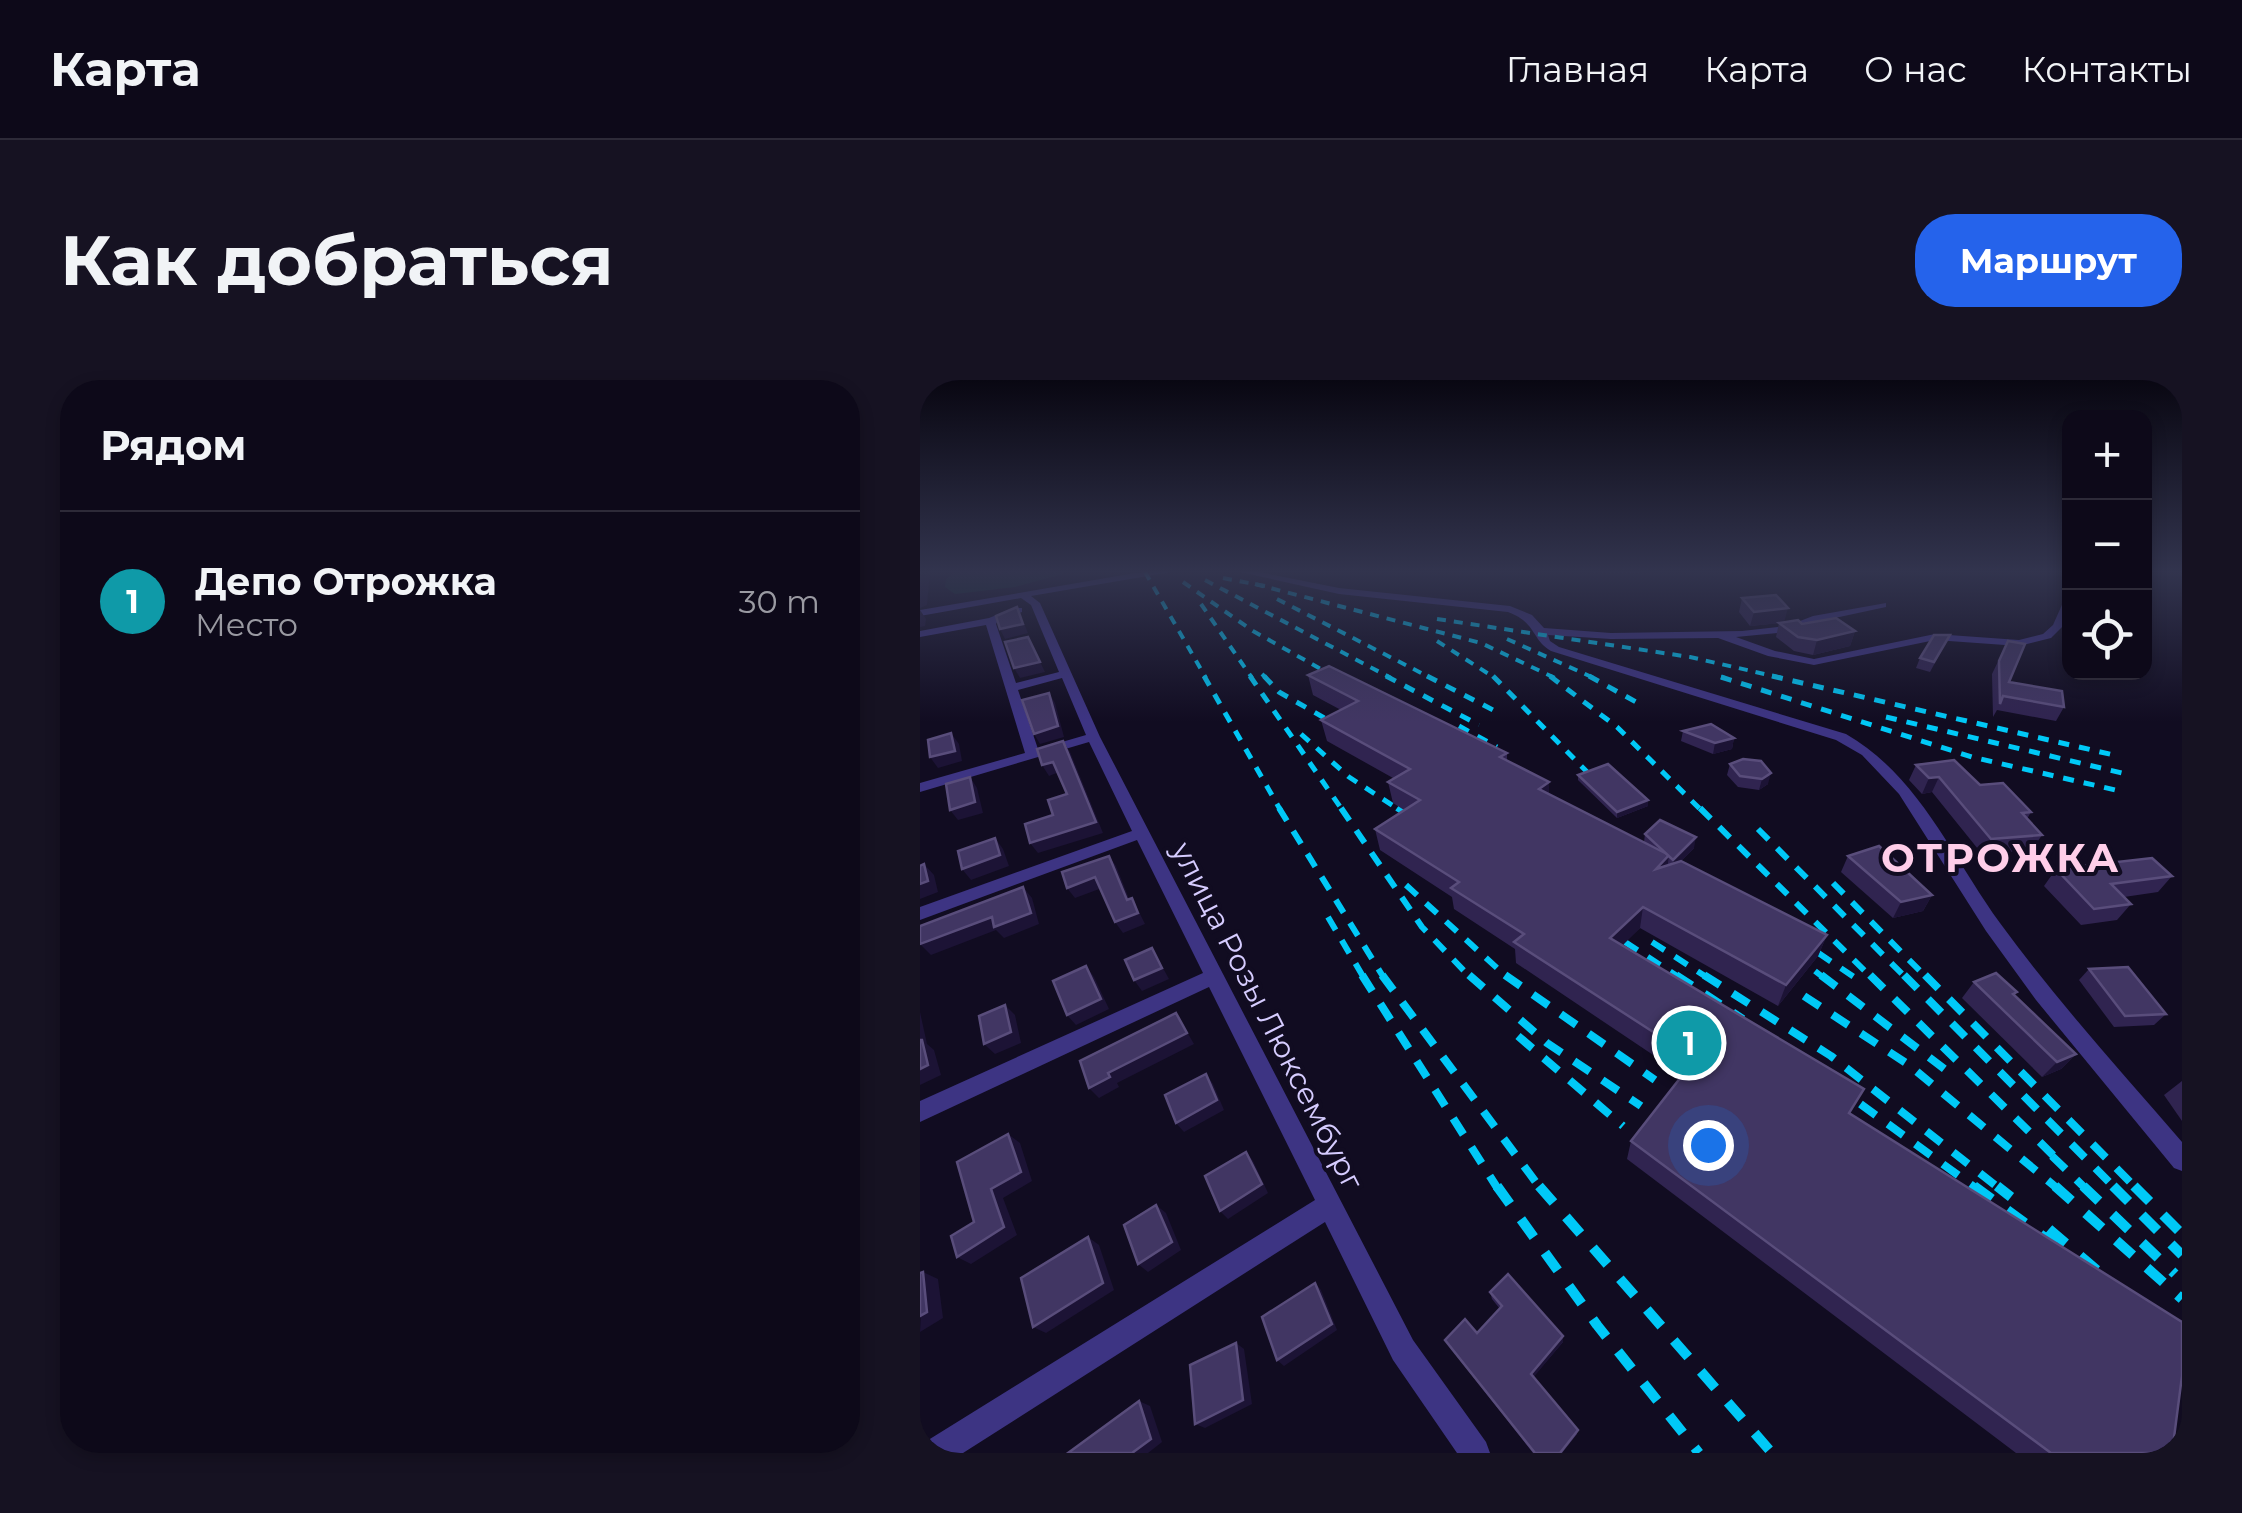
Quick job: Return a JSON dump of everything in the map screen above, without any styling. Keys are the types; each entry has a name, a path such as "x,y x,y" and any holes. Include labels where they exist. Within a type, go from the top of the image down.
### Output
{"street":[{"path":"920,634 986,622"},
{"path":"992,622 1033,754"},
{"name":"улица Розы Люксембург","path":"1038,622 1092,737 1403,1350 1475,1453"},
{"path":"1534,622 1545,643 1555,649 1841,737 1866,752 1905,792 1992,926 2043,994 2182,1160"},
{"path":"1542,631 1722,636 1789,628 1805,622"},
{"path":"1722,636 1772,654 1822,662 1935,637 2020,643 2048,636 2060,622"},
{"path":"1000,647 1019,643"},
{"path":"1012,688 1065,674"},
{"path":"920,786 1092,737"},
{"path":"920,914 1141,833"},
{"path":"920,1112 1214,976"},
{"path":"936,1453 1328,1206"}],"building":[{"path":"998,622 1023,624 1000,629"},
{"path":"1842,622 1855,631 1817,640 1798,637 1779,623"},
{"path":"1934,635 1950,635 1934,662 1920,658"},
{"path":"1028,637 1040,662 1014,668 1005,642"},
{"path":"2008,641 2025,644 2009,682 2062,691 2064,707 2003,696 2000,704 1999,661"},
{"path":"1329,666 1507,753 1500,757 1549,782 1539,789 1669,855 1656,869 1681,861 1827,935 1786,985 1643,907 1610,938 1864,1089 1849,1113 2182,1322 2182,1376 2172,1453 2051,1453 1631,1141 1695,1059 1514,942 1524,934 1451,888 1459,882 1375,829 1420,800 1388,782 1410,769 1321,720 1358,701 1308,675"},
{"path":"1049,693 1058,726 1034,734 1022,700"},
{"path":"1711,724 1734,738 1715,743 1683,731"},
{"path":"951,733 955,751 930,757 928,740"},
{"path":"1063,741 1096,822 1030,843 1025,824 1053,815 1048,800 1067,794 1053,762 1042,765 1037,749"},
{"path":"1743,759 1761,761 1771,773 1762,779 1740,776 1730,764"},
{"path":"1954,760 1980,785 2003,783 2031,812 2022,813 2042,835 1991,839 1939,777 1929,778 1916,765"},
{"path":"1608,764 1648,800 1617,812 1578,775"},
{"path":"970,777 975,802 950,810 946,784"},
{"path":"1660,820 1696,837 1673,860 1645,834"},
{"path":"995,838 1000,855 962,869 958,851"},
{"path":"1879,846 1932,895 1901,902 1848,856"},
{"path":"1109,856 1127,900 1132,898 1138,913 1115,922 1095,877 1067,888 1062,872"},
{"path":"2152,858 2172,876 2111,884 2131,904 2094,909 2056,869"},
{"path":"924,864 928,881 920,884 920,866"},
{"path":"1023,887 1031,913 994,927 992,917 920,944 920,926"},
{"path":"1152,948 1162,968 1134,980 1125,960"},
{"path":"1086,966 1101,999 1067,1015 1053,981"},
{"path":"2128,967 2166,1014 2125,1016 2089,969"},
{"path":"1996,973 2076,1054 2057,1062 1974,982"},
{"path":"1005,1005 1011,1032 984,1044 979,1016"},
{"path":"1176,1013 1187,1033 1108,1073 1110,1077 1089,1088 1080,1061"},
{"path":"920,1040 928,1065 920,1069"},
{"path":"1206,1074 1217,1100 1176,1123 1165,1095"},
{"path":"1008,1134 1021,1172 991,1189 1004,1227 957,1257 951,1236 974,1222 957,1162"},
{"path":"1246,1152 1262,1184 1220,1211 1205,1176"},
{"path":"1156,1205 1172,1242 1138,1264 1124,1225"},
{"path":"1088,1237 1103,1283 1033,1327 1021,1278"},
{"path":"923,1272 927,1312 920,1316 920,1273"},
{"path":"1508,1274 1563,1336 1531,1374 1578,1430 1560,1453 1535,1453 1445,1340 1465,1319 1477,1333 1502,1306 1490,1292"},
{"path":"1315,1283 1332,1324 1277,1360 1262,1317"},
{"path":"1236,1343 1243,1400 1195,1424 1190,1365"},
{"path":"1139,1401 1151,1439 1132,1453 1068,1453"}],"railway":[{"path":"1174,622 1206,678"},
{"path":"1213,622 1252,678"},
{"path":"1240,622 1337,678"},
{"path":"1285,622 1391,678"},
{"path":"1322,622 1431,678"},
{"path":"1401,622 1481,643 1555,678"},
{"path":"1457,622 1690,657 1782,678"},
{"path":"1507,639 1594,678"},
{"path":"1437,641 1495,678"},
{"path":"1204,676 1281,811"},
{"path":"1250,676 1343,811"},
{"path":"1264,676 1279,692 1342,728"},
{"path":"1332,676 1343,682"},
{"path":"1386,676 1479,725"},
{"path":"1427,676 1495,711"},
{"path":"1550,676 1617,727 1702,811"},
{"path":"1589,676 1638,703"},
{"path":"1772,676 2118,756"},
{"path":"1725,678 1721,677 1972,757 2124,792"},
{"path":"1495,678 1591,776"},
{"path":"1886,717 2122,773"},
{"path":"1459,726 1497,747"},
{"path":"1301,734 1349,777 1401,811"},
{"path":"1279,808 1383,976"},
{"path":"1341,808 1422,927 1471,978"},
{"path":"1397,808 1412,818"},
{"path":"1700,808 1872,978"},
{"path":"1758,829 1906,978"},
{"path":"1833,883 1927,978"},
{"path":"1406,885 1508,978"},
{"path":"1328,917 1364,978"},
{"path":"1796,938 1854,977"},
{"path":"1625,942 1680,978"},
{"path":"1652,942 1708,978"},
{"path":"1815,971 1824,978"},
{"path":"1362,975 1498,1189"},
{"path":"1469,975 1547,1043 1641,1106"},
{"path":"1505,975 1655,1080"},
{"path":"1676,975 1743,1019"},
{"path":"1704,975 1831,1056 2000,1189"},
{"path":"1821,975 1955,1077"},
{"path":"1870,975 2062,1164"},
{"path":"1904,975 2116,1189"},
{"path":"1925,975 2137,1189"},
{"path":"1383,976 1541,1189"},
{"path":"1804,996 1909,1065 2058,1189"},
{"path":"1518,1036 1623,1126"},
{"path":"1833,1084 1977,1189"},
{"path":"2052,1156 2086,1189"},
{"path":"1497,1186 1597,1325 1699,1453"},
{"path":"1539,1186 1772,1453"},
{"path":"1974,1186 2055,1245"},
{"path":"1997,1186 2011,1197"},
{"path":"2055,1186 2182,1299"},
{"path":"2083,1186 2175,1274"},
{"path":"2113,1186 2116,1189"},
{"path":"2134,1186 2137,1189"},
{"path":"2116,1189 2182,1255"},
{"path":"2137,1189 2182,1234"},
{"path":"2049,1229 2113,1284"}],"place":[{"name":"Депо Отрожка","path":"1689,1043"}],"district":[{"name":"ОТРОЖКА","path":"2001,858"}]}
